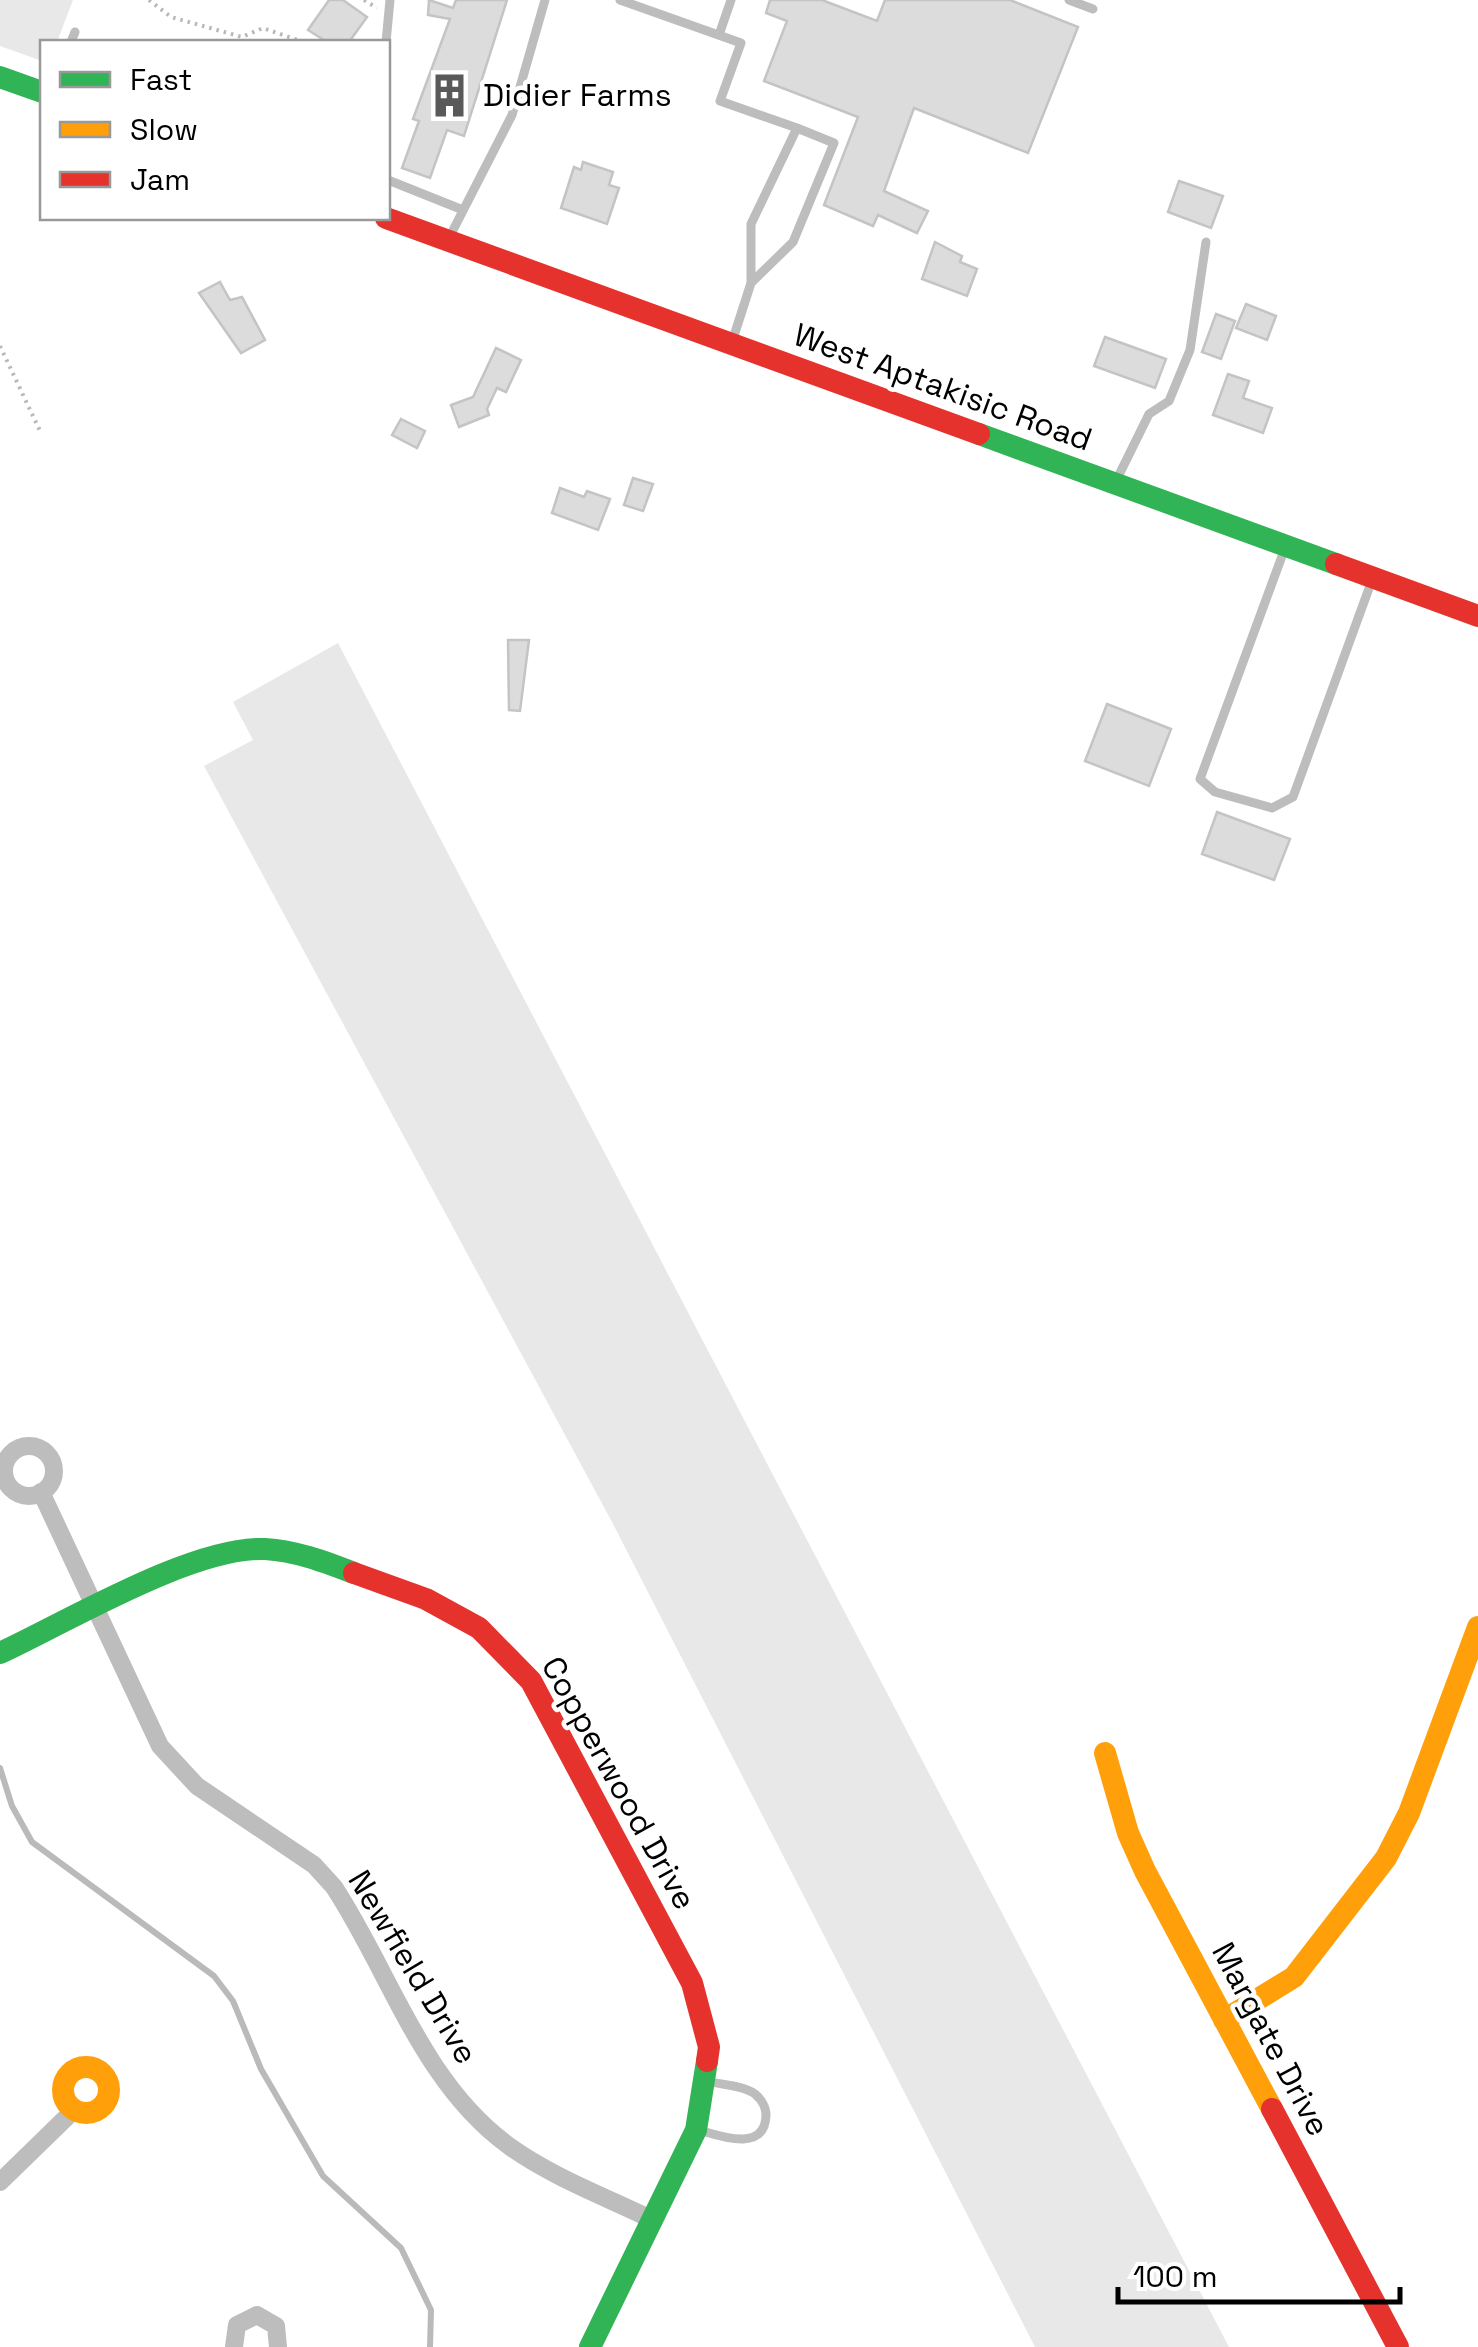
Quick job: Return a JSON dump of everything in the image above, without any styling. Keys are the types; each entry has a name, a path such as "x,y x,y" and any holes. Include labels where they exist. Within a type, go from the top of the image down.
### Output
{"street":[{"path":"0,77 40,91"},
{"name":"West Aptakisic Road","path":"390,219 1478,616"},
{"name":"Newfield Drive","path":"41,1492 160,1746 197,1786 314,1866 334,1887 430,2060 454,2094 511,2148 653,2220"},
{"name":"Copperwood Drive","path":"0,1654 199,1560 261,1549 303,1554 426,1599 498,1643 545,1702 692,1983 706,2022 707,2082 696,2130 590,2347"},
{"path":"1224,2020 1294,1977 1386,1858 1409,1813 1478,1628"},
{"name":"Margate Drive","path":"1105,1753 1134,1846 1398,2347"},
{"path":"0,2182 74,2110"},
{"path":"234,2347 237,2325 257,2315 276,2326 278,2347"}],"lane":[{"path":"386,40 390,0"},
{"path":"447,240 512,115 545,0"},
{"path":"620,0 741,43 720,101 834,143 793,242 751,283"},
{"path":"718,35 732,0"},
{"path":"1069,0 1093,9"},
{"path":"732,345 751,283 751,224 797,128"},
{"path":"390,181 463,210"},
{"path":"1115,484 1149,414 1168,401 1190,350 1206,242"},
{"path":"1286,546 1200,780 1214,792 1272,808 1293,797 1373,577"},
{"path":"696,2130 741,2140 755,2136 765,2122 765,2109 757,2096 707,2082"}],"path":[{"path":"149,0 171,16 242,37 263,28 297,40"},
{"path":"0,346 40,431"}],"shaded area":[{"path":"0,0 73,0 58,40 40,40 40,60 0,46"},
{"path":"338,643 1229,2347 1035,2347 612,1522 204,766 253,740 233,702"}],"building":[{"path":"329,0 343,0 367,17 350,40 324,40 308,30"},
{"name":"Didier Farms","path":"429,0 453,8 456,0 507,0 464,136 447,130 430,178 402,168 419,121 413,119 450,19 428,15"},
{"path":"770,0 822,0 877,21 885,0 1010,0 1078,27 1028,153 914,108 884,191 928,211 917,233 878,215 873,226 824,205 858,117 764,81 787,21 766,13"},
{"path":"583,162 613,172 609,185 619,188 607,224 561,208 574,167 581,170"},
{"path":"1179,181 1223,196 1211,228 1168,212"},
{"path":"935,242 962,256 960,262 977,269 967,296 922,279"},
{"path":"220,282 230,300 242,297 265,340 241,353 199,293"},
{"path":"1246,304 1276,316 1267,340 1236,328"},
{"path":"1216,314 1235,321 1221,359 1202,352"},
{"path":"1105,337 1166,359 1155,388 1094,366"},
{"path":"496,348 521,360 506,392 497,388 487,409 489,415 459,427 451,405 473,397"},
{"path":"1228,374 1249,381 1243,398 1272,408 1263,433 1213,415"},
{"path":"401,419 425,431 417,448 392,435"},
{"path":"633,478 653,484 643,511 624,505"},
{"path":"560,488 584,497 587,491 610,499 598,530 552,513"},
{"path":"508,640 529,640 520,711 509,710"},
{"path":"1107,704 1171,729 1149,786 1085,761"},
{"path":"1217,812 1290,839 1274,880 1202,854"}],"waterway":[{"path":"0,1768 12,1806 32,1842 214,1976 233,2001 261,2069 323,2176 401,2248 431,2310 430,2347"}],"traffic: fast":[{"path":"0,77 40,91"},
{"path":"979,434 1336,564"},
{"path":"0,1653 167,1572 236,1551 288,1552 354,1573"},
{"path":"590,2347 696,2130 707,2061"}],"traffic: slow":[{"path":"1224,2020 1294,1977 1386,1858 1409,1813 1478,1627"},
{"path":"1105,1753 1128,1833 1145,1871 1272,2109"},
{"path":"86,2067 102,2074 109,2090 102,2106 86,2113 70,2106 63,2090 70,2074 86,2067"}],"traffic: jam":[{"path":"390,219 979,434"},
{"path":"1336,564 1478,616"},
{"path":"354,1573 426,1599 479,1628 531,1681 692,1983 709,2047 707,2061"},
{"path":"1272,2109 1398,2347"}],"place":[{"name":"Didier Farms","path":"450,95"}]}
